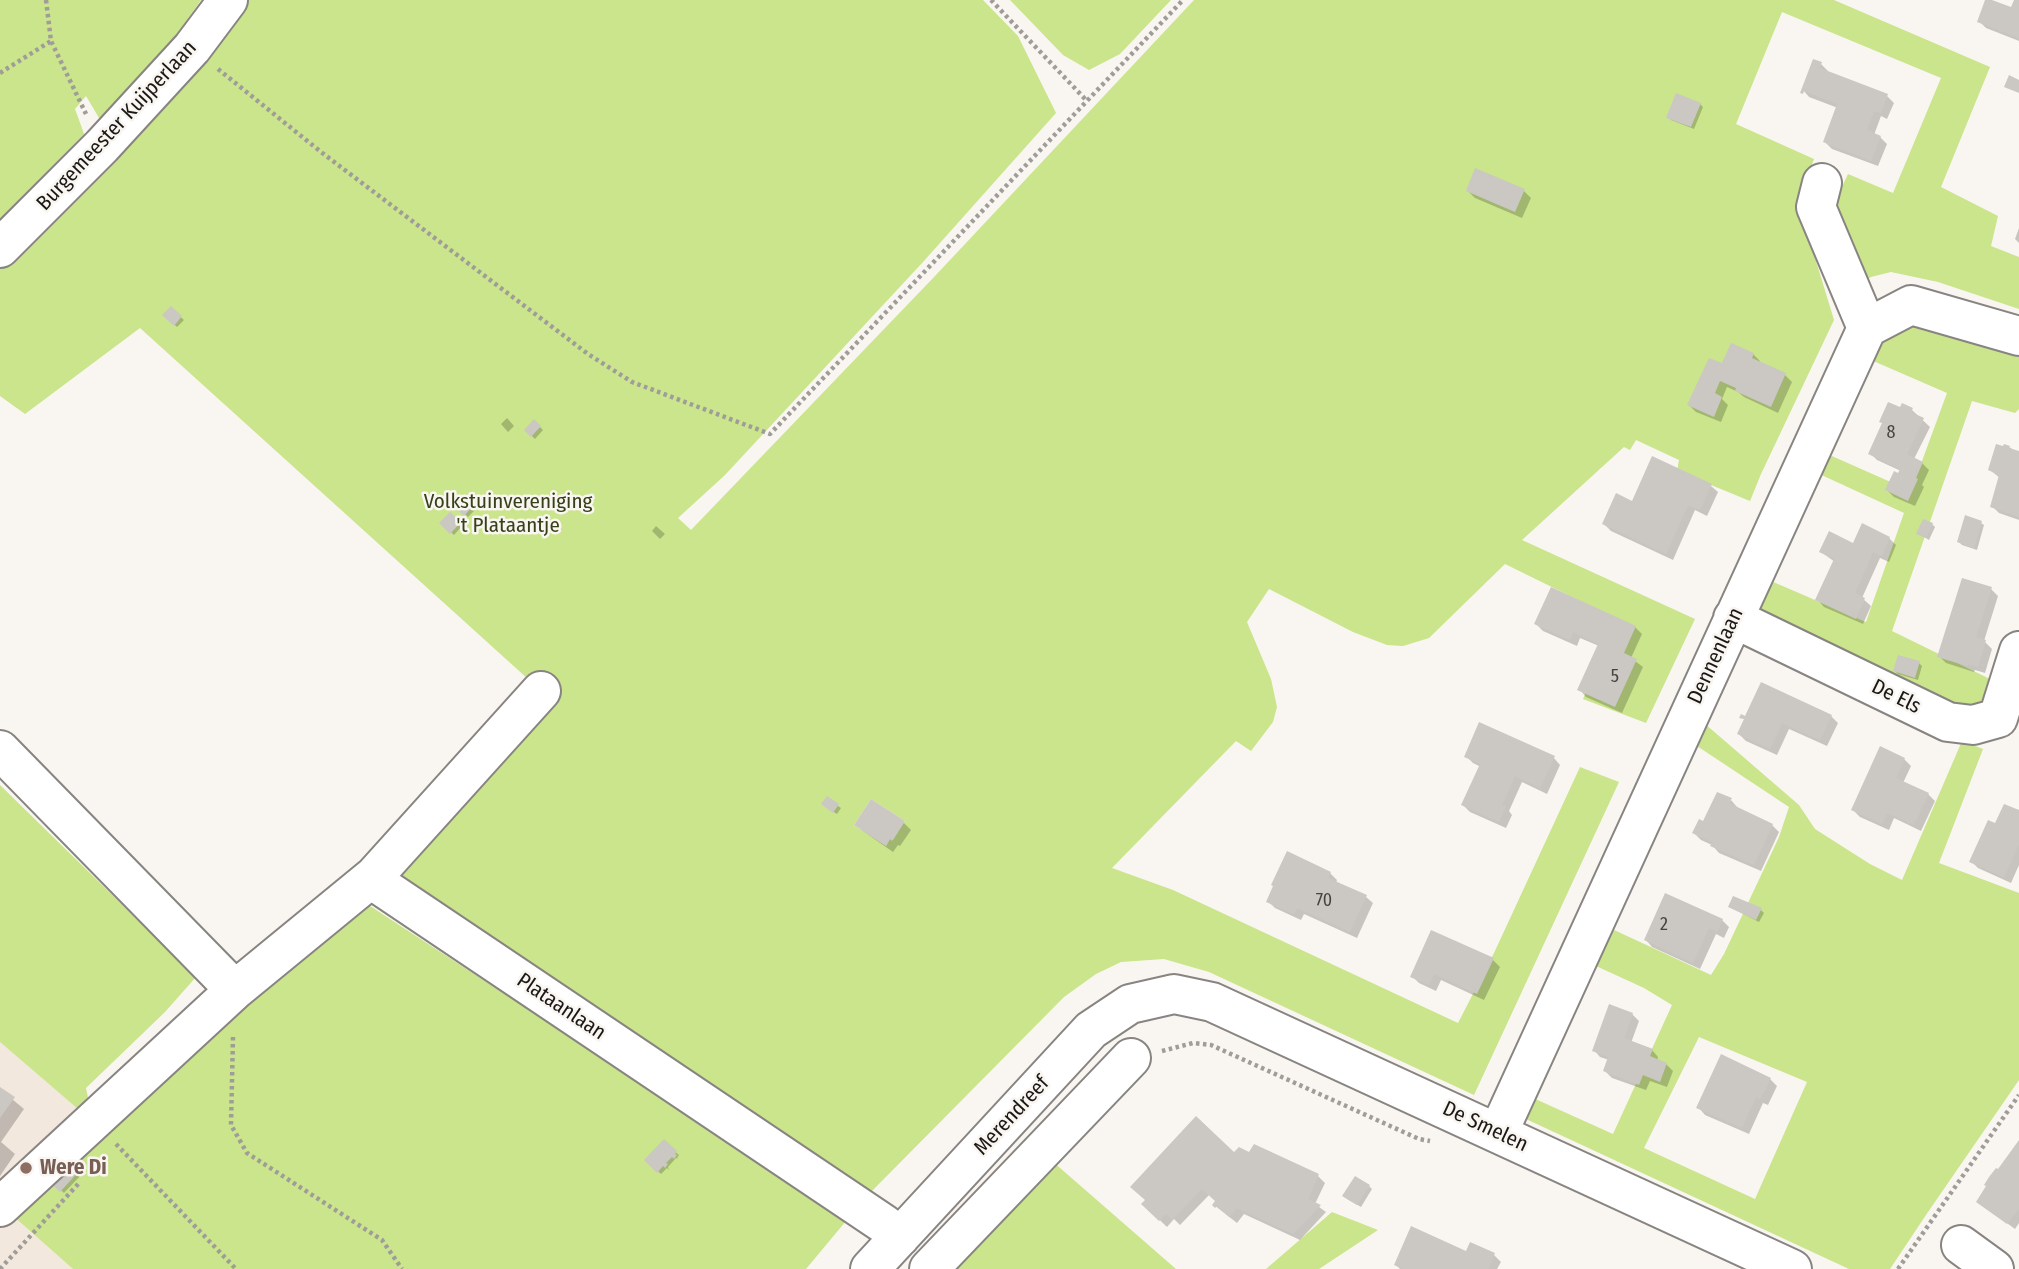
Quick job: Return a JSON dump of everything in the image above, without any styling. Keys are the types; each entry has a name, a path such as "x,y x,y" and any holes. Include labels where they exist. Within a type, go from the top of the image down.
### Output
{"street":[{"name":"Burgemeester Kuijperlaan","path":"0,248 102,146 192,48 228,0"},
{"path":"1822,183 1816,207 1867,328 1911,305 2019,336"},
{"name":"Dennenlaan","path":"1498,1133 1867,328"},
{"name":"De Els","path":"1733,618 1948,722 1973,725 1998,718 2019,651"},
{"path":"0,1208 235,990 374,876 541,691"},
{"path":"0,750 235,990"},
{"name":"Plataanlaan","path":"374,876 375,882 900,1237"},
{"name":"De Smelen","path":"1174,994 1212,1002 1792,1269"},
{"name":"Merendreef","path":"870,1269 1091,1030 1130,1004 1174,994"},
{"path":"929,1269 1131,1058"},
{"path":"1961,1245 1994,1269"}],"path":[{"path":"46,0 51,41 102,146"},
{"path":"991,0 1087,101"},
{"path":"192,48 321,152 588,354 632,382 770,435 1183,0"},
{"path":"0,73 51,41"},
{"path":"235,990 231,1125 247,1153 382,1240 402,1269"},
{"path":"1898,1269 2019,1095"},
{"path":"93,1122 236,1269"},
{"path":"0,1269 89,1173"}],"shaded area":[{"name":"Were Di","path":"0,1042 93,1122 12,1215 73,1269 0,1269"}],"green space":[{"path":"0,0 201,0 146,78 102,123 86,96 75,109 87,142 0,231"},
{"name":"Volkstuinvereniging 't Plataantje","path":"244,0 983,0 1018,36 1056,113 923,262 725,475 678,518 691,530 935,276 1194,0 1834,0 1990,67 1941,187 1998,216 1991,246 2019,257 2019,309 1938,282 1891,272 1871,277 1856,286 1830,212 1848,174 1893,193 1941,78 1782,12 1736,124 1814,159 1796,209 1809,238 1834,320 1750,501 1677,471 1679,460 1636,440 1630,450 1624,447 1522,540 1695,619 1646,723 1583,699 1617,619 1505,564 1429,638 1403,646 1387,645 1353,632 1269,589 1247,622 1271,679 1277,707 1273,722 1251,751 1236,741 1112,868 1173,890 1458,1023 1494,953 1580,767 1619,782 1474,1095 1209,972 1164,959 1121,962 1096,974 1064,997 866,1197 401,875 445,828 549,698 140,328 25,414 0,396 0,267 186,74","holes":["871,799 905,821 886,846 854,825"]},
{"path":"1010,0 1171,0 1120,54 1089,70 1063,55"},
{"path":"1908,315 2019,352 2019,409 2015,413 1972,401 1892,631 1992,680 1979,715 1757,612 1771,581 1866,622 1904,513 1815,472 1825,453 1911,491 1947,393 1864,357"},
{"path":"1704,723 1799,805 1815,829 1870,864 1902,880 1962,741 1983,749 1939,863 2019,893 2019,1080 1890,1269 1849,1269 1513,1113 1522,1093 1613,1134 1672,1005 1644,988 1596,966 1612,929 1711,975 1724,954 1779,837 1789,807 1694,744","holes":["1699,1037 1807,1082 1755,1199 1644,1148"]},
{"path":"0,785 196,977 165,1012 86,1088 93,1122 0,1042"},
{"path":"364,902 846,1221 806,1269 73,1269 12,1215 106,1120"},
{"path":"1036,1147 1176,1269 919,1269"},
{"path":"1332,1212 1378,1230 1319,1269 1266,1269"}],"building":[{"path":"1985,0 2011,7 2014,0 2019,0 2019,38 1977,22"},
{"path":"1813,59 1822,62 1820,68 1888,94 1881,113 1874,111 1867,130 1881,136 1871,161 1823,142 1837,104 1804,91 1803,94 1800,93"},
{"path":"2009,75 2019,80 2019,93 2004,87"},
{"path":"1676,93 1701,103 1691,127 1666,118"},
{"path":"1475,168 1525,189 1515,212 1466,191"},
{"path":"171,306 182,316 174,326 162,315"},
{"path":"1731,343 1754,353 1752,358 1786,373 1771,407 1720,381 1715,393 1722,397 1714,417 1687,405 1709,358 1722,363"},
{"path":"1888,402 1900,407 1902,403 1913,408 1911,412 1924,418 1907,454 1923,462 1908,501 1885,490 1894,471 1898,473 1900,469 1868,454"},
{"path":"534,419 541,426 531,437 524,430"},
{"path":"1996,444 2004,444 2019,451 2019,517 1990,507 1999,475 1988,470"},
{"path":"1652,456 1712,484 1700,510 1688,505 1666,554 1602,524 1616,493 1632,501"},
{"path":"465,496 474,505 464,516 454,506"},
{"path":"450,512 461,522 450,534 439,523"},
{"path":"1965,515 1982,521 1974,548 1957,542"},
{"path":"1923,519 1933,523 1926,538 1916,534"},
{"path":"1862,523 1890,537 1882,556 1873,552 1855,593 1865,598 1856,619 1815,600 1834,559 1819,552 1829,531 1853,543"},
{"path":"1962,578 1992,587 1976,637 1986,640 1978,667 1937,657"},
{"path":"1551,587 1636,626 1624,653 1637,659 1615,707 1577,690 1598,644 1573,632 1570,640 1534,624"},
{"path":"1898,655 1920,661 1915,678 1893,671"},
{"path":"1761,682 1832,715 1820,740 1782,723 1770,749 1737,734 1744,719 1739,718 1741,714 1745,716"},
{"path":"1479,722 1555,756 1540,788 1515,776 1502,805 1506,806 1499,822 1461,805 1480,764 1464,757"},
{"path":"1880,746 1905,758 1896,778 1929,793 1914,825 1887,813 1882,824 1851,810"},
{"path":"1717,792 1732,798 1729,803 1773,824 1754,865 1710,846 1712,842 1692,833 1699,819 1703,821"},
{"path":"827,796 839,804 833,813 821,804"},
{"path":"871,799 905,821 886,846 854,825"},
{"path":"2004,804 2019,810 2019,844 2004,877 1969,862 1988,820 1995,823"},
{"path":"1287,851 1331,872 1328,878 1367,895 1350,932 1297,908 1294,914 1266,902"},
{"path":"1665,893 1723,919 1717,932 1709,928 1693,963 1644,940"},
{"path":"1733,896 1762,908 1756,920 1728,907"},
{"path":"1431,930 1494,958 1477,994 1434,974 1429,985 1410,977"},
{"path":"1609,1004 1633,1013 1624,1038 1653,1049 1650,1056 1667,1063 1660,1082 1643,1075 1639,1085 1603,1071 1608,1057 1592,1051"},
{"path":"1721,1054 1771,1078 1760,1099 1756,1097 1742,1128 1696,1108"},
{"path":"0,1087 15,1097 0,1118"},
{"path":"1196,1116 1234,1152 1239,1147 1249,1152 1254,1144 1319,1174 1308,1199 1321,1205 1293,1234 1237,1208 1229,1217 1212,1205 1215,1201 1202,1189 1172,1220 1166,1214 1159,1221 1141,1204 1145,1200 1130,1187"},
{"path":"664,1139 677,1151 677,1155 657,1173 644,1160"},
{"path":"2019,1140 2019,1209 2007,1224 1976,1202 1989,1177"},
{"path":"67,1155 81,1169 60,1192 45,1178"},
{"path":"1355,1176 1370,1185 1357,1205 1342,1196"},
{"path":"1411,1226 1466,1251 1470,1242 1495,1253 1488,1269 1403,1269 1394,1265"}],"place":[{"name":"Were Di","path":"26,1168"}]}
